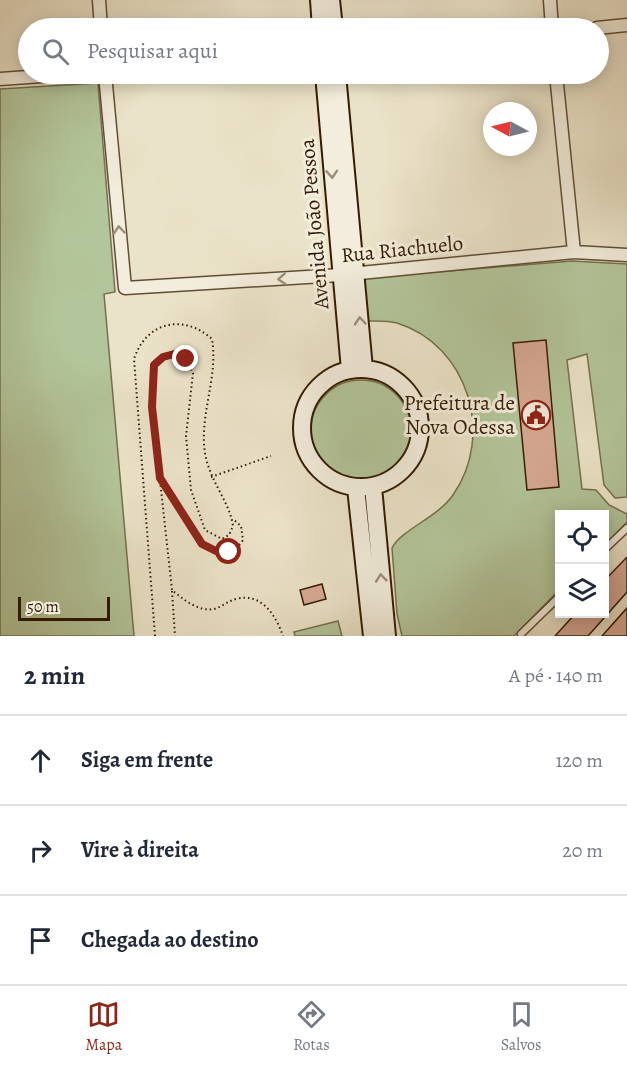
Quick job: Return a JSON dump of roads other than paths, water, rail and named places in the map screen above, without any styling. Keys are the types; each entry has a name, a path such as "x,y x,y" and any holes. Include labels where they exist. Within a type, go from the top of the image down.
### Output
{"main road":[{"path":"318,0 320,18"},
{"path":"331,0 333,18"},
{"name":"Avenida João Pessoa","path":"332,84 357,369"},
{"path":"357,369 382,372 404,387 417,410 420,427 417,447 407,465 392,479 364,487 333,481 314,465 303,444 302,428 307,404 315,390 327,379 357,369"},
{"path":"364,487 372,636"},
{"path":"364,487 387,636"}],"street":[{"path":"99,0 100,18"},
{"path":"550,0 551,18"},
{"path":"609,27 627,26"},
{"path":"0,79 18,78"},
{"name":"Rua Riachuelo","path":"106,84 125,288 348,274 574,252 627,255"},
{"path":"557,84 574,252"}],"lane":[{"path":"609,545 627,528"},
{"path":"521,634 555,601"}],"place":[{"name":"Prefeitura de Nova Odessa","path":"536,415"}]}
